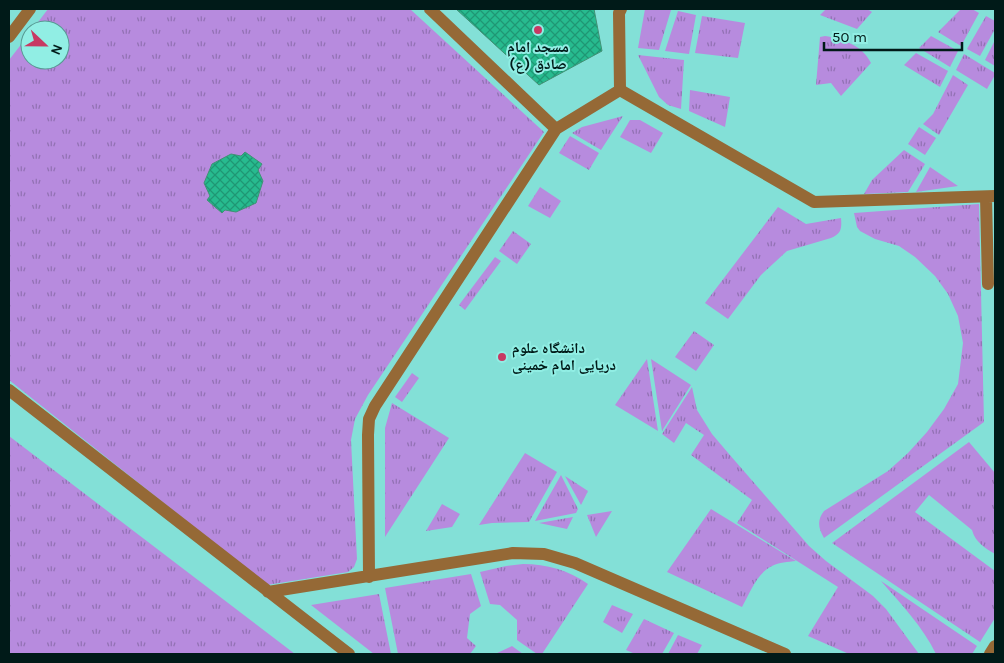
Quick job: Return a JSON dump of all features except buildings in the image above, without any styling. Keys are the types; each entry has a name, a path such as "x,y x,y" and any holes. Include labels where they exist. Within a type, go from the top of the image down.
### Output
{"lane":[{"path":"9,37 30,9"},
{"path":"430,9 556,129"},
{"path":"620,90 619,13 621,9"},
{"path":"369,577 368,435 369,420 374,406 556,129 620,90"},
{"path":"620,90 814,202 991,196 988,284"},
{"path":"9,390 349,654"},
{"path":"268,592 513,553 544,554 575,563 785,654"},
{"path":"990,654 995,646"}],"green space":[{"path":"48,9 410,9 544,132 368,395 355,419 351,440 357,559 354,567 348,572 267,585 9,380 9,60 20,46 20,70 70,70 70,20 40,20"},
{"path":"645,9 671,10 659,50 638,48"},
{"path":"826,9 867,9 872,12 857,29 820,15"},
{"path":"961,9 972,9 979,13 961,46 938,32"},
{"path":"678,11 696,15 689,54 665,51"},
{"path":"702,16 745,23 738,58 695,53"},
{"path":"986,16 995,21 995,29 980,56 967,49"},
{"path":"825,36 839,39 857,47 871,63 841,96 831,83 816,85 820,37"},
{"path":"931,36 958,51 950,67 919,48"},
{"path":"995,40 995,66 985,60"},
{"path":"916,53 948,71 940,87 904,65"},
{"path":"964,54 995,73 987,89 956,70"},
{"path":"638,55 684,60 681,109 668,105 659,97"},
{"path":"953,75 968,85 939,135 923,124 933,114"},
{"path":"690,90 730,97 725,127 689,111"},
{"path":"623,116 601,150 572,133 582,127"},
{"path":"630,120 640,120 663,133 651,153 620,137"},
{"path":"919,127 936,138 925,155 908,144"},
{"path":"570,136 599,153 589,170 559,153"},
{"path":"904,150 925,164 908,192 864,194 872,180"},
{"path":"930,167 958,186 916,192"},
{"path":"540,187 561,201 550,218 528,206"},
{"path":"979,204 984,422 824,538 819,524 824,511 888,471 927,432 944,409 958,384 963,343 958,316 948,294 935,276 915,257 899,246 875,239 860,231 857,227 854,213"},
{"path":"778,207 806,224 841,218 840,231 831,238 787,251 761,275 728,319 705,303"},
{"path":"513,231 531,244 517,264 499,251"},
{"path":"495,257 501,261 465,310 459,305"},
{"path":"694,331 714,345 696,371 675,357"},
{"path":"647,359 658,431 615,405"},
{"path":"651,359 691,385 662,431"},
{"path":"412,373 419,378 402,402 395,397"},
{"path":"692,387 697,410 712,434 729,454 809,546 873,596 886,609 919,654 849,654 808,636 838,587 737,523 752,500 691,455 704,435 686,423 674,443 662,434"},
{"path":"392,403 449,438 385,537 385,428"},
{"path":"9,436 295,654 9,654"},
{"path":"969,442 995,473 995,554 978,541 972,530 929,495 915,512 995,571 995,618 980,642 832,543"},
{"path":"525,453 557,472 529,522 479,525"},
{"path":"561,475 578,509 576,513 535,521"},
{"path":"565,476 588,491 581,505"},
{"path":"442,504 460,514 452,527 426,531"},
{"path":"711,509 796,561 772,566 762,573 742,607 667,572"},
{"path":"612,511 596,537 587,515"},
{"path":"573,517 567,529 539,523"},
{"path":"523,564 557,569 573,575 588,584 542,654 537,654 517,640 517,620 500,605 490,604 480,572"},
{"path":"471,574 481,606 470,614 467,638 476,646 470,654 398,654 385,588"},
{"path":"881,581 977,646 972,654 936,654 918,625"},
{"path":"379,594 391,654 374,654 311,605"},
{"path":"612,605 633,614 622,633 603,622"},
{"path":"644,619 674,633 662,654 635,654 626,650"},
{"path":"678,635 702,645 697,654 668,654"},
{"path":"512,646 523,654 495,654"}],"place":[{"name":"مسجد امام صادق (ع)","path":"538,30"},
{"name":"دانشگاه علوم دریایی امام خمینی","path":"502,357"}]}
